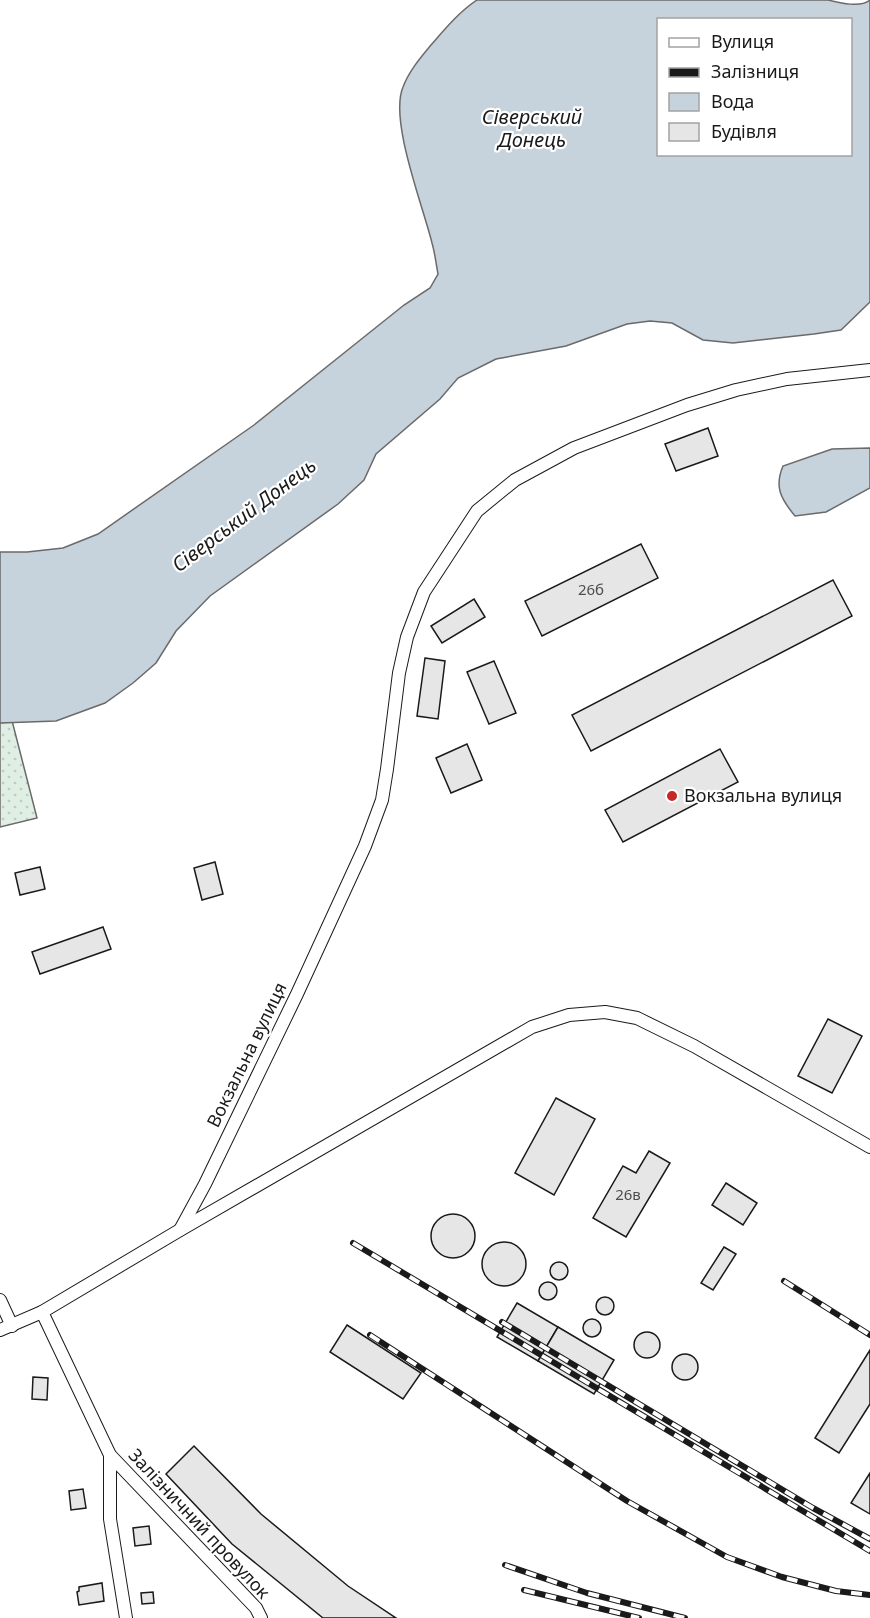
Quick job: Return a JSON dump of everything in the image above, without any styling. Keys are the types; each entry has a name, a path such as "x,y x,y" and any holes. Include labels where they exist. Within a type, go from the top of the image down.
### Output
{"street":[{"name":"Вокзальна вулиця","path":"180,1230 205,1184 297,994 364,846 382,800 399,673 407,637 424,591 477,511 515,480 574,448 687,405 736,390 787,379 870,370"},
{"path":"0,1300 6,1328 42,1312 532,1027 569,1015 605,1012 637,1018 694,1046 870,1148"},
{"name":"Залізничний провулок","path":"42,1312 110,1455 256,1608 261,1618"},
{"name":"Залізничний провулок","path":"110,1455 110,1520 126,1618"}],"green space":[{"path":"0,674 37,818 0,827"}],"water":[{"name":"Сіверський Донець","path":"477,0 828,0 861,4 870,0 870,302 841,330 733,343 703,340 672,323 650,321 627,324 566,346 496,359 458,378 440,399 376,454 364,480 338,504 210,596 176,631 156,663 133,683 105,703 56,721 0,723 0,552 63,548 98,534 254,425 404,305 430,288 438,274 433,247 409,164 400,120 400,102 408,75 458,15"},
{"path":"870,448 870,488 826,512 795,516 780,492 779,480 783,466 832,449"}],"building":[{"path":"708,428 718,456 676,471 665,444"},
{"path":"641,544 658,578 542,636 525,601"},
{"path":"833,580 852,616 591,751 572,715"},
{"path":"474,599 485,617 442,643 431,626"},
{"path":"425,658 445,661 438,719 417,716"},
{"path":"494,661 516,713 489,724 467,672"},
{"path":"467,744 482,780 451,793 436,758"},
{"name":"Вокзальна вулиця","path":"720,749 738,782 623,842 605,810"},
{"path":"215,862 223,894 202,900 194,868"},
{"path":"40,867 45,889 20,895 15,873"},
{"path":"103,927 111,949 40,974 32,952"},
{"path":"828,1019 862,1036 832,1093 798,1076"},
{"path":"556,1098 595,1119 554,1195 515,1173"},
{"path":"649,1151 670,1163 626,1237 593,1218 623,1166 636,1173"},
{"path":"726,1183 757,1203 743,1225 712,1205"},
{"path":"453,1214 462,1215 469,1220 474,1227 474,1245 469,1252 462,1257 453,1258 444,1257 437,1252 432,1245 431,1236 432,1227 437,1220 444,1215"},
{"path":"504,1242 513,1243 520,1248 525,1255 525,1273 520,1280 513,1285 504,1286 495,1285 488,1280 483,1273 482,1264 483,1255 488,1248 495,1243"},
{"path":"724,1247 736,1254 713,1290 701,1283"},
{"path":"559,1262 565,1265 568,1271 565,1277 559,1280 553,1277 550,1271 553,1265"},
{"path":"548,1282 554,1285 557,1291 554,1297 548,1300 542,1297 539,1291 542,1285"},
{"path":"605,1297 611,1300 614,1306 611,1312 605,1315 599,1312 596,1306 599,1300"},
{"path":"517,1303 558,1327 538,1361 497,1337"},
{"path":"592,1319 598,1322 601,1328 598,1334 592,1337 586,1334 583,1328 586,1322"},
{"path":"347,1325 421,1373 403,1399 330,1352"},
{"path":"558,1327 614,1360 594,1394 538,1361"},
{"path":"647,1332 656,1336 660,1345 656,1354 647,1358 638,1354 634,1345 638,1336"},
{"path":"870,1350 870,1404 839,1453 815,1438"},
{"path":"685,1354 694,1358 698,1367 694,1376 685,1380 676,1376 672,1367 676,1358"},
{"path":"33,1377 48,1378 47,1400 32,1399"},
{"path":"194,1446 261,1514 348,1586 396,1618 323,1618 232,1544 166,1474"},
{"path":"870,1473 870,1514 851,1503"},
{"path":"83,1489 86,1508 71,1510 69,1491"},
{"path":"149,1526 151,1544 135,1546 133,1528"},
{"path":"102,1583 104,1601 79,1605 77,1592 79,1587"},
{"path":"153,1592 154,1603 142,1604 141,1593"}],"railway":[{"path":"353,1243 870,1551"},
{"path":"784,1281 870,1335"},
{"path":"502,1322 813,1508 870,1539"},
{"path":"370,1335 627,1501 727,1557 782,1577 836,1591 870,1595"},
{"path":"505,1565 587,1593 685,1618"},
{"path":"524,1590 639,1618"}],"place":[{"name":"Вокзальна вулиця","path":"672,796"}]}
